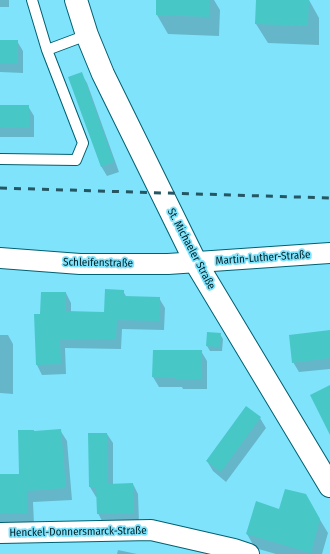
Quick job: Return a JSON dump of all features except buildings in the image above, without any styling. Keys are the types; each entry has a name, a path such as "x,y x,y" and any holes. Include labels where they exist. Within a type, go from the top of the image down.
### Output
{"main road":[{"name":"St. Michaeler Straße","path":"76,0 87,35 103,74 196,263 330,486"}],"street":[{"name":"Martin-Luther-Straße","path":"196,263 330,253"},
{"name":"Schleifenstraße","path":"0,258 80,264 196,263"},
{"name":"Henckel-Donnersmarck-Straße","path":"0,533 151,530 249,554"}],"lane":[{"path":"0,159 76,160 84,143 48,50 32,0"},
{"path":"48,50 87,35"}],"railway":[{"path":"0,188 330,198"}]}
